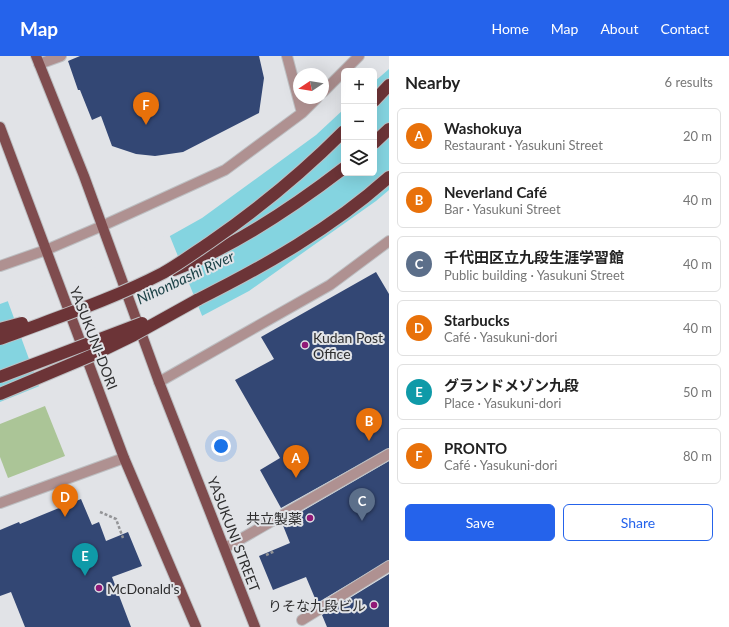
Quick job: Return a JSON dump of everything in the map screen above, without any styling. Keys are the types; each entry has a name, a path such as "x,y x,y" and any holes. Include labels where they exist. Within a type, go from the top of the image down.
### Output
{"highway":[{"path":"377,98 389,85"},
{"path":"376,140 389,129"},
{"path":"143,283 186,258 222,234 258,207 341,134"},
{"path":"0,339 98,302 186,266 268,221 312,193 341,170"},
{"path":"0,394 102,351 245,276 292,249 336,219 389,177"},
{"path":"0,377 130,328 197,300"},
{"path":"0,329 98,302"}],"main road":[{"path":"37,60 84,176 159,382"},
{"name":"YASUKUNI-DORI","path":"0,127 124,458"},
{"name":"YASUKUNI STREET","path":"159,382 255,627"},
{"path":"124,458 196,627"}],"street":[{"path":"37,60 61,56"},
{"path":"287,56 302,114"},
{"path":"347,68 359,56"},
{"path":"329,86 341,74"},
{"path":"0,266 46,250 226,170 302,114 312,104"},
{"path":"159,382 330,285 389,241"},
{"path":"225,548 389,454"},
{"path":"0,503 124,458"},
{"path":"302,620 389,566"}],"path":[{"path":"100,512 116,519 123,538"},
{"path":"266,555 275,551"}],"green space":[{"path":"45,406 65,456 8,478 0,457 0,424"}],"water":[{"name":"Nihonbashi River","path":"389,69 389,190 376,201 249,291 168,334 0,402 0,304 136,255 202,218 316,135 341,112 341,176 377,176 377,79"}],"pier":[{"path":"169,234 203,318 168,336 40,389 7,299 135,253"}],"building":[{"path":"80,56 259,56 264,78 259,113 183,152 155,156 136,154 112,146 101,116 92,120 80,90 78,90 68,61"},
{"path":"376,272 389,294 389,448 281,508 260,470 280,458 235,380 274,359 261,337"},
{"path":"389,461 389,560 317,603 306,577 273,590 259,556 290,543 282,523"},
{"path":"81,499 92,525 99,522 106,541 128,532 142,566 112,577 131,627 25,627 11,592 0,596 0,530 19,522 20,524"},
{"name":"りそな九段ビル","path":"389,574 389,627 327,627 322,615"}],"place":[{"name":"PRONTO","path":"146,125"},
{"name":"Kudan Post Office","path":"305,345"},
{"name":"Neverland Café","path":"369,441"},
{"name":"Washokuya","path":"296,478"},
{"name":"Starbucks","path":"65,517"},
{"name":"共立製薬","path":"310,518"},
{"name":"千代田区立九段生涯学習館","path":"362,521"},
{"name":"グランドメゾン九段","path":"85,576"},
{"name":"McDonald's","path":"99,588"},
{"name":"りそな九段ビル","path":"374,605"}]}
